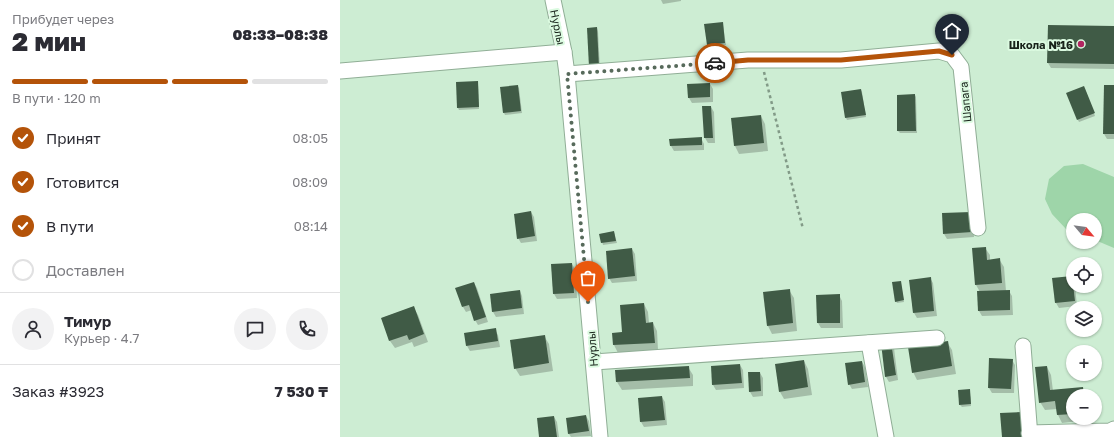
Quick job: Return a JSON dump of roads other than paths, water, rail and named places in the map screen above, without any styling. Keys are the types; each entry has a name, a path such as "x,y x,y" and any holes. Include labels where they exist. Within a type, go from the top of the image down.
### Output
{"street":[{"name":"Нурлы","path":"553,0 567,74 600,437"},
{"name":"Шапага","path":"567,74 748,60 841,60 939,51 952,55 961,67 978,228"},
{"path":"340,71 564,52"},
{"path":"594,362 937,338"},
{"path":"869,343 886,437"},
{"path":"1022,346 1030,435 1110,431 1114,429"}],"place":[{"name":"Школа №16","path":"1081,44"}]}
